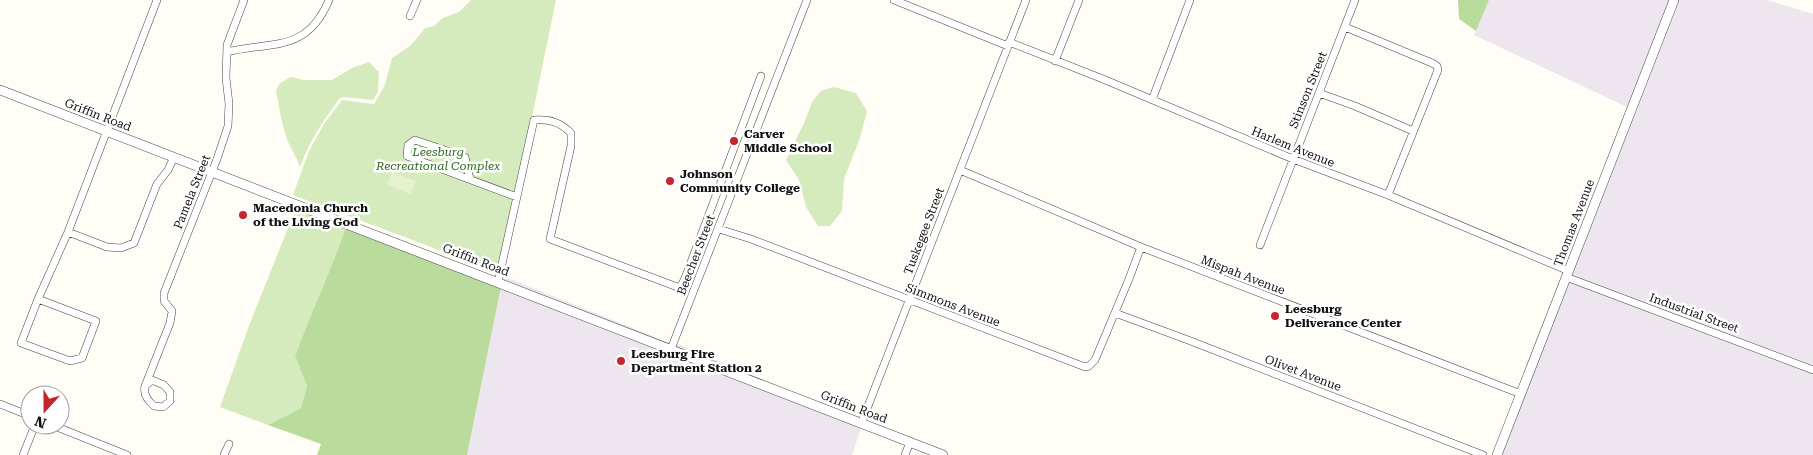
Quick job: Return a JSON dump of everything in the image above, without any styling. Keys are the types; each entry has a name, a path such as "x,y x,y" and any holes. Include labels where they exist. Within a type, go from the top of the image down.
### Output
{"street":[{"path":"38,299 96,321 82,358 70,361 21,343 38,299 68,232 157,0"},
{"name":"Pamela Street","path":"145,386 172,315 172,311 164,301 164,293 226,133 229,119 226,78 227,52 230,35 244,0"},
{"path":"227,52 273,46 296,38 309,30 320,18 329,0"},
{"path":"410,16 417,0"},
{"name":"Beecher Street","path":"671,350 807,0"},
{"name":"Harlem Avenue","path":"894,0 1055,61 1293,159 1388,195 1568,274"},
{"name":"Tuskegee Street","path":"861,424 1026,0"},
{"path":"1055,61 1078,0"},
{"path":"1152,100 1190,0"},
{"name":"Stinson Street","path":"1260,245 1355,0"},
{"name":"Thomas Avenue","path":"1497,455 1674,0"},
{"path":"1345,27 1437,66 1438,70 1388,195"},
{"path":"498,282 534,120 548,120 564,125 571,133 571,146 550,239 680,288 761,76"},
{"name":"Griffin Road","path":"0,90 943,455"},
{"path":"1319,92 1413,131"},
{"path":"470,179 465,157 415,140 408,145 407,156 517,197"},
{"path":"68,232 107,247 121,248 134,243 157,184 168,170 174,157"},
{"name":"Mispah Avenue","path":"960,170 1141,247 1521,394"},
{"name":"Simmons Avenue","path":"719,229 751,239 1081,366 1089,366 1094,362 1115,313"},
{"path":"1115,313 1141,247"},
{"name":"Industrial Street","path":"1568,274 1813,370"},
{"name":"Olivet Avenue","path":"1115,313 1483,455"},
{"path":"0,404 20,412"},
{"path":"70,432 127,455"},
{"path":"23,455 31,435"},
{"path":"905,455 910,442"},
{"path":"224,455 229,444"}],"shaded area":[{"path":"1489,0 1671,0 1629,108 1474,35"},
{"path":"1678,0 1767,0 1813,14 1813,455 1501,455"},
{"path":"503,276 675,345 676,343 789,391 503,280"},
{"path":"501,287 861,428 852,455 467,455"}],"green space":[{"name":"Leesburg Recreational Complex","path":"471,0 556,0 500,273 293,195 309,151 324,124 342,100 374,104 385,85 392,58 410,46 425,28 434,26 443,18 459,12"},
{"path":"1458,0 1489,0 1476,31 1459,19"},
{"path":"369,62 379,72 378,92 373,100 340,98 317,131 300,167 288,142 282,123 276,90 280,83 291,77 304,80 332,80 352,68"},
{"path":"834,87 856,93 867,111 860,138 844,179 842,211 830,226 818,226 806,207 799,180 786,160 812,102 821,91"},
{"path":"392,172 416,181 410,194 387,185"},
{"path":"296,208 346,227 295,356 307,386 301,408 268,425 220,407 250,323"},
{"path":"346,227 501,287 467,455 317,455 321,444 268,425 301,408 307,386 295,356"}],"place":[{"name":"Carver Middle School","path":"734,141"},
{"name":"Johnson Community College","path":"670,181"},
{"name":"Macedonia Church of the Living God","path":"243,215"},
{"name":"Leesburg Deliverance Center","path":"1275,316"},
{"name":"Leesburg Fire Department Station 2","path":"621,361"}]}
